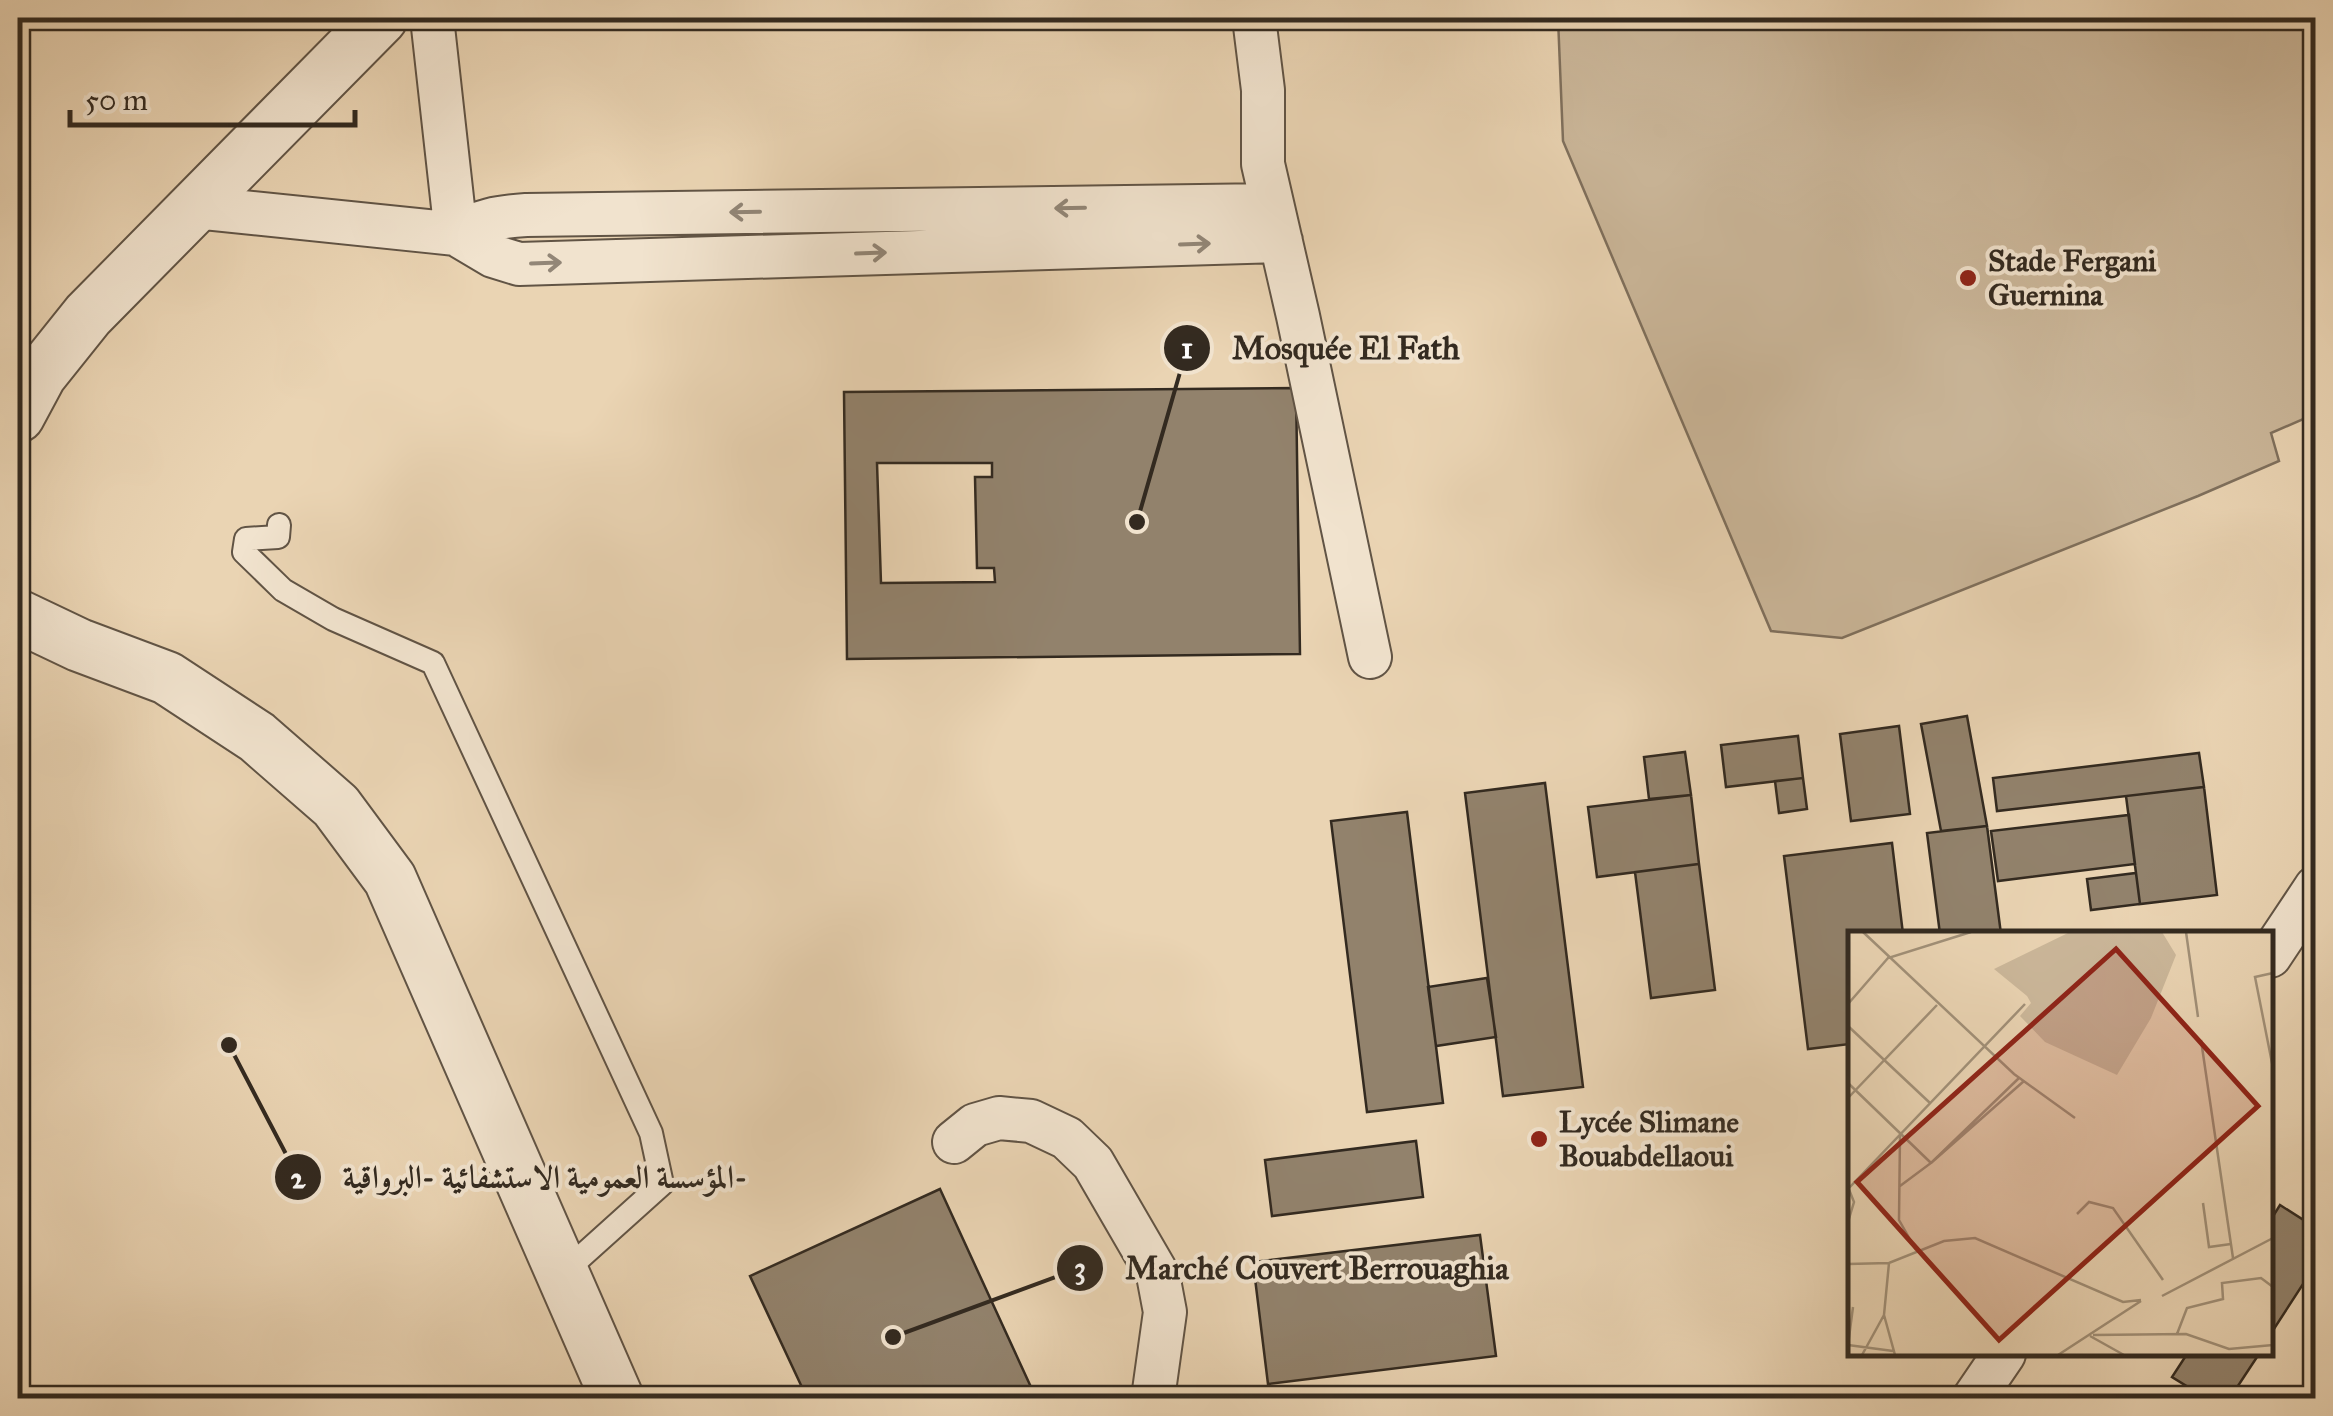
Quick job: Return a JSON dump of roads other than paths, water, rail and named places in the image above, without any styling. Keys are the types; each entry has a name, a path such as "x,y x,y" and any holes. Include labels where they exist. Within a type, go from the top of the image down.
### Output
{"street":[{"path":"18,416 40,375 88,315 382,18"},
{"path":"432,18 456,234"},
{"path":"1254,18 1263,90 1263,164 1370,658"},
{"path":"195,207 456,234 492,256 519,264 1277,223"},
{"path":"18,616 78,646 167,678 257,737 336,806 390,880 617,1398"},
{"path":"2273,951 2316,886"},
{"path":"954,1142 975,1125 1000,1118 1032,1121 1067,1138 1094,1163 1158,1275 1164,1312 1153,1398"},
{"path":"1974,1398 2003,1356"}],"lane":[{"path":"279,525 278,537 246,539 244,552 284,590 333,619 432,662 651,1133 662,1184 562,1274"}],"place":[{"name":"Stade Fergani Guernina","path":"1968,278"},
{"name":"Mosquée El Fath","path":"1137,522"},
{"name":"المؤسسة العمومية الاستشفائية -البرواقية-","path":"229,1045"},
{"name":"Lycée Slimane Bouabdellaoui","path":"1539,1139"},
{"name":"Marché Couvert Berrouaghia","path":"893,1337"}]}
